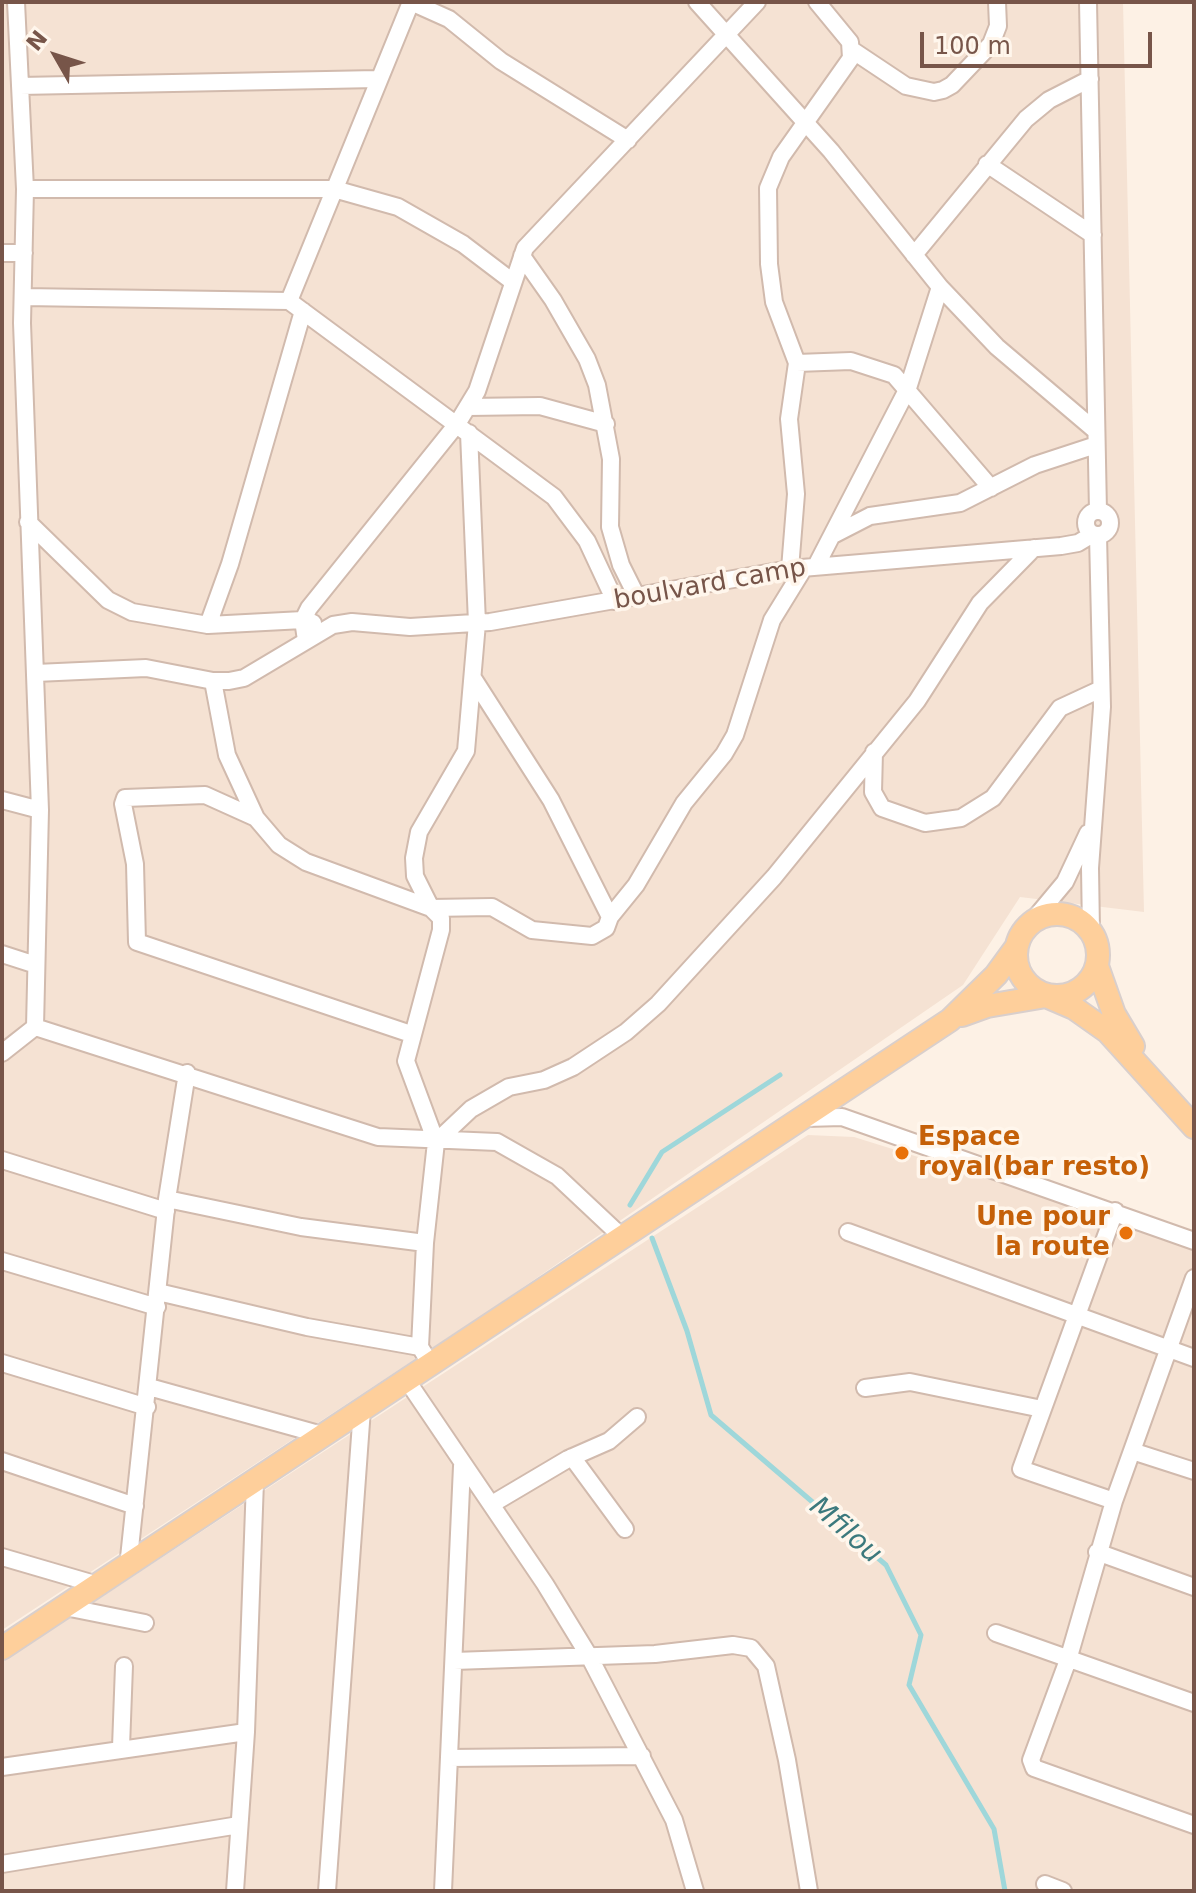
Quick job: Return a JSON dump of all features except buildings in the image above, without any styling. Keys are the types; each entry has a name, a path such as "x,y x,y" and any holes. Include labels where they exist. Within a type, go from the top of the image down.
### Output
{"main road":[{"path":"2,1648 128,1567 406,1379 425,1355 622,1237 950,1020 996,975 1030,924 1055,914 1081,921 1091,931 1096,942 1097,966 1114,1014 1150,1075"},
{"path":"1015,949 1019,973 1035,991 1074,1008 1108,1032 1194,1127"},
{"path":"950,1020 987,1006 1072,994 1091,978 1097,966"}],"street":[{"path":"16,2 10,38 20,86 25,189 23,297 28,522 40,810 35,1027"},
{"path":"289,301 411,2 449,19 501,61 628,140"},
{"path":"697,2 806,123 940,287 997,347 1096,438"},
{"path":"2,1261 157,1299 307,1327 425,1355 425,1243 436,1142 406,1061 441,930 441,918 431,908 415,876 414,858 419,832 466,751 477,623 463,429 468,407 477,391 529,242 757,2"},
{"path":"817,2 852,50 906,86 934,92 952,85 991,44 998,26 997,2"},
{"path":"1088,2 1098,511 1110,520 1107,530 1096,534 1101,689 1090,868 1091,931"},
{"path":"803,568 789,419 797,363 774,302 769,264 768,188 781,157 847,66 852,50"},
{"path":"20,86 377,79"},
{"path":"914,255 987,164 1037,108 1090,79"},
{"path":"987,164 1093,235"},
{"path":"25,189 334,189 398,207 453,238 513,282"},
{"path":"2,253 24,253"},
{"path":"522,256 587,359 606,424 611,459 610,527 618,557 637,597"},
{"path":"213,681 227,755 256,818 279,845 306,862 431,908 492,907 532,930 592,936 606,928 610,917 636,885 684,803 724,754 735,735 772,620 789,586 834,534 908,388 940,287"},
{"path":"23,297 289,301 525,474 567,510 587,541 615,601"},
{"path":"208,625 230,564 303,311"},
{"path":"797,363 851,361 882,370 908,388 991,488"},
{"path":"468,407 540,406 606,424"},
{"path":"306,640 303,620 309,608 463,429"},
{"path":"834,534 870,516 960,503 1096,438"},
{"path":"28,522 117,606 208,625 303,620 326,628"},
{"name":"boulvard camp","path":"326,628 352,622 410,627 477,623 803,568 1078,543 1096,534"},
{"path":"436,1142 471,1109 509,1087 544,1080 573,1067 641,1020 754,901 923,693 980,603 1034,548"},
{"path":"36,673 146,668 213,681 244,678 326,628"},
{"path":"473,678 551,800 610,917"},
{"path":"874,752 873,792 882,808 925,823 961,818 993,798 1060,708 1101,689"},
{"path":"256,818 205,795 125,798 123,804 135,864 137,942 411,1034"},
{"path":"2,800 40,810"},
{"path":"1030,924 1065,882 1095,817"},
{"path":"2,954 36,965"},
{"path":"35,1027 187,1073 378,1137 436,1142 497,1142 557,1176 622,1237"},
{"path":"2,1053 35,1027"},
{"path":"128,1567 167,1205 187,1073"},
{"path":"806,1118 842,1117 1194,1241"},
{"path":"2,1160 167,1205 425,1243"},
{"path":"1114,1501 1021,1469 1115,1211"},
{"path":"848,1232 1194,1358"},
{"path":"1194,1278 1114,1501 1068,1660 1031,1760 1034,1768 1194,1825"},
{"path":"2,1363 147,1407"},
{"path":"406,1379 462,1466 492,1504 589,1656 674,1820 695,1891"},
{"path":"865,1388 910,1382 1042,1409"},
{"path":"149,1387 322,1435"},
{"path":"327,1891 362,1409"},
{"path":"492,1504 572,1457 620,1434 637,1417"},
{"path":"1132,1451 1194,1471"},
{"path":"572,1457 625,1529"},
{"path":"2,1461 135,1506"},
{"path":"443,1891 462,1466"},
{"path":"235,1891 246,1732 255,1481"},
{"path":"1097,1552 1194,1587"},
{"path":"2,1557 98,1585"},
{"path":"65,1607 145,1623"},
{"path":"996,1633 1194,1703"},
{"path":"454,1661 655,1654 733,1645 751,1648 766,1666 787,1760 809,1891"},
{"path":"121,1747 124,1666"},
{"path":"2,1767 121,1747 246,1732"},
{"path":"449,1758 642,1756"},
{"path":"2,1864 239,1825"},
{"path":"1045,1884 1063,1891"}],"shaded area":[{"path":"2,2 1123,2 1144,912 1020,897 963,985 490,1310 2,1630"},
{"path":"808,1135 854,1137 1194,1243 1194,1891 2,1891 2,1662"}],"waterway":[{"name":"Mfilou","path":"630,1205 662,1152 780,1075"},
{"name":"Mfilou","path":"652,1238 687,1331 711,1415 886,1565 921,1635 909,1685 994,1829 1005,1891"}],"place":[{"name":"Espace royal(bar resto)","path":"902,1153"},
{"name":"Une pour la route","path":"1126,1233"}]}
